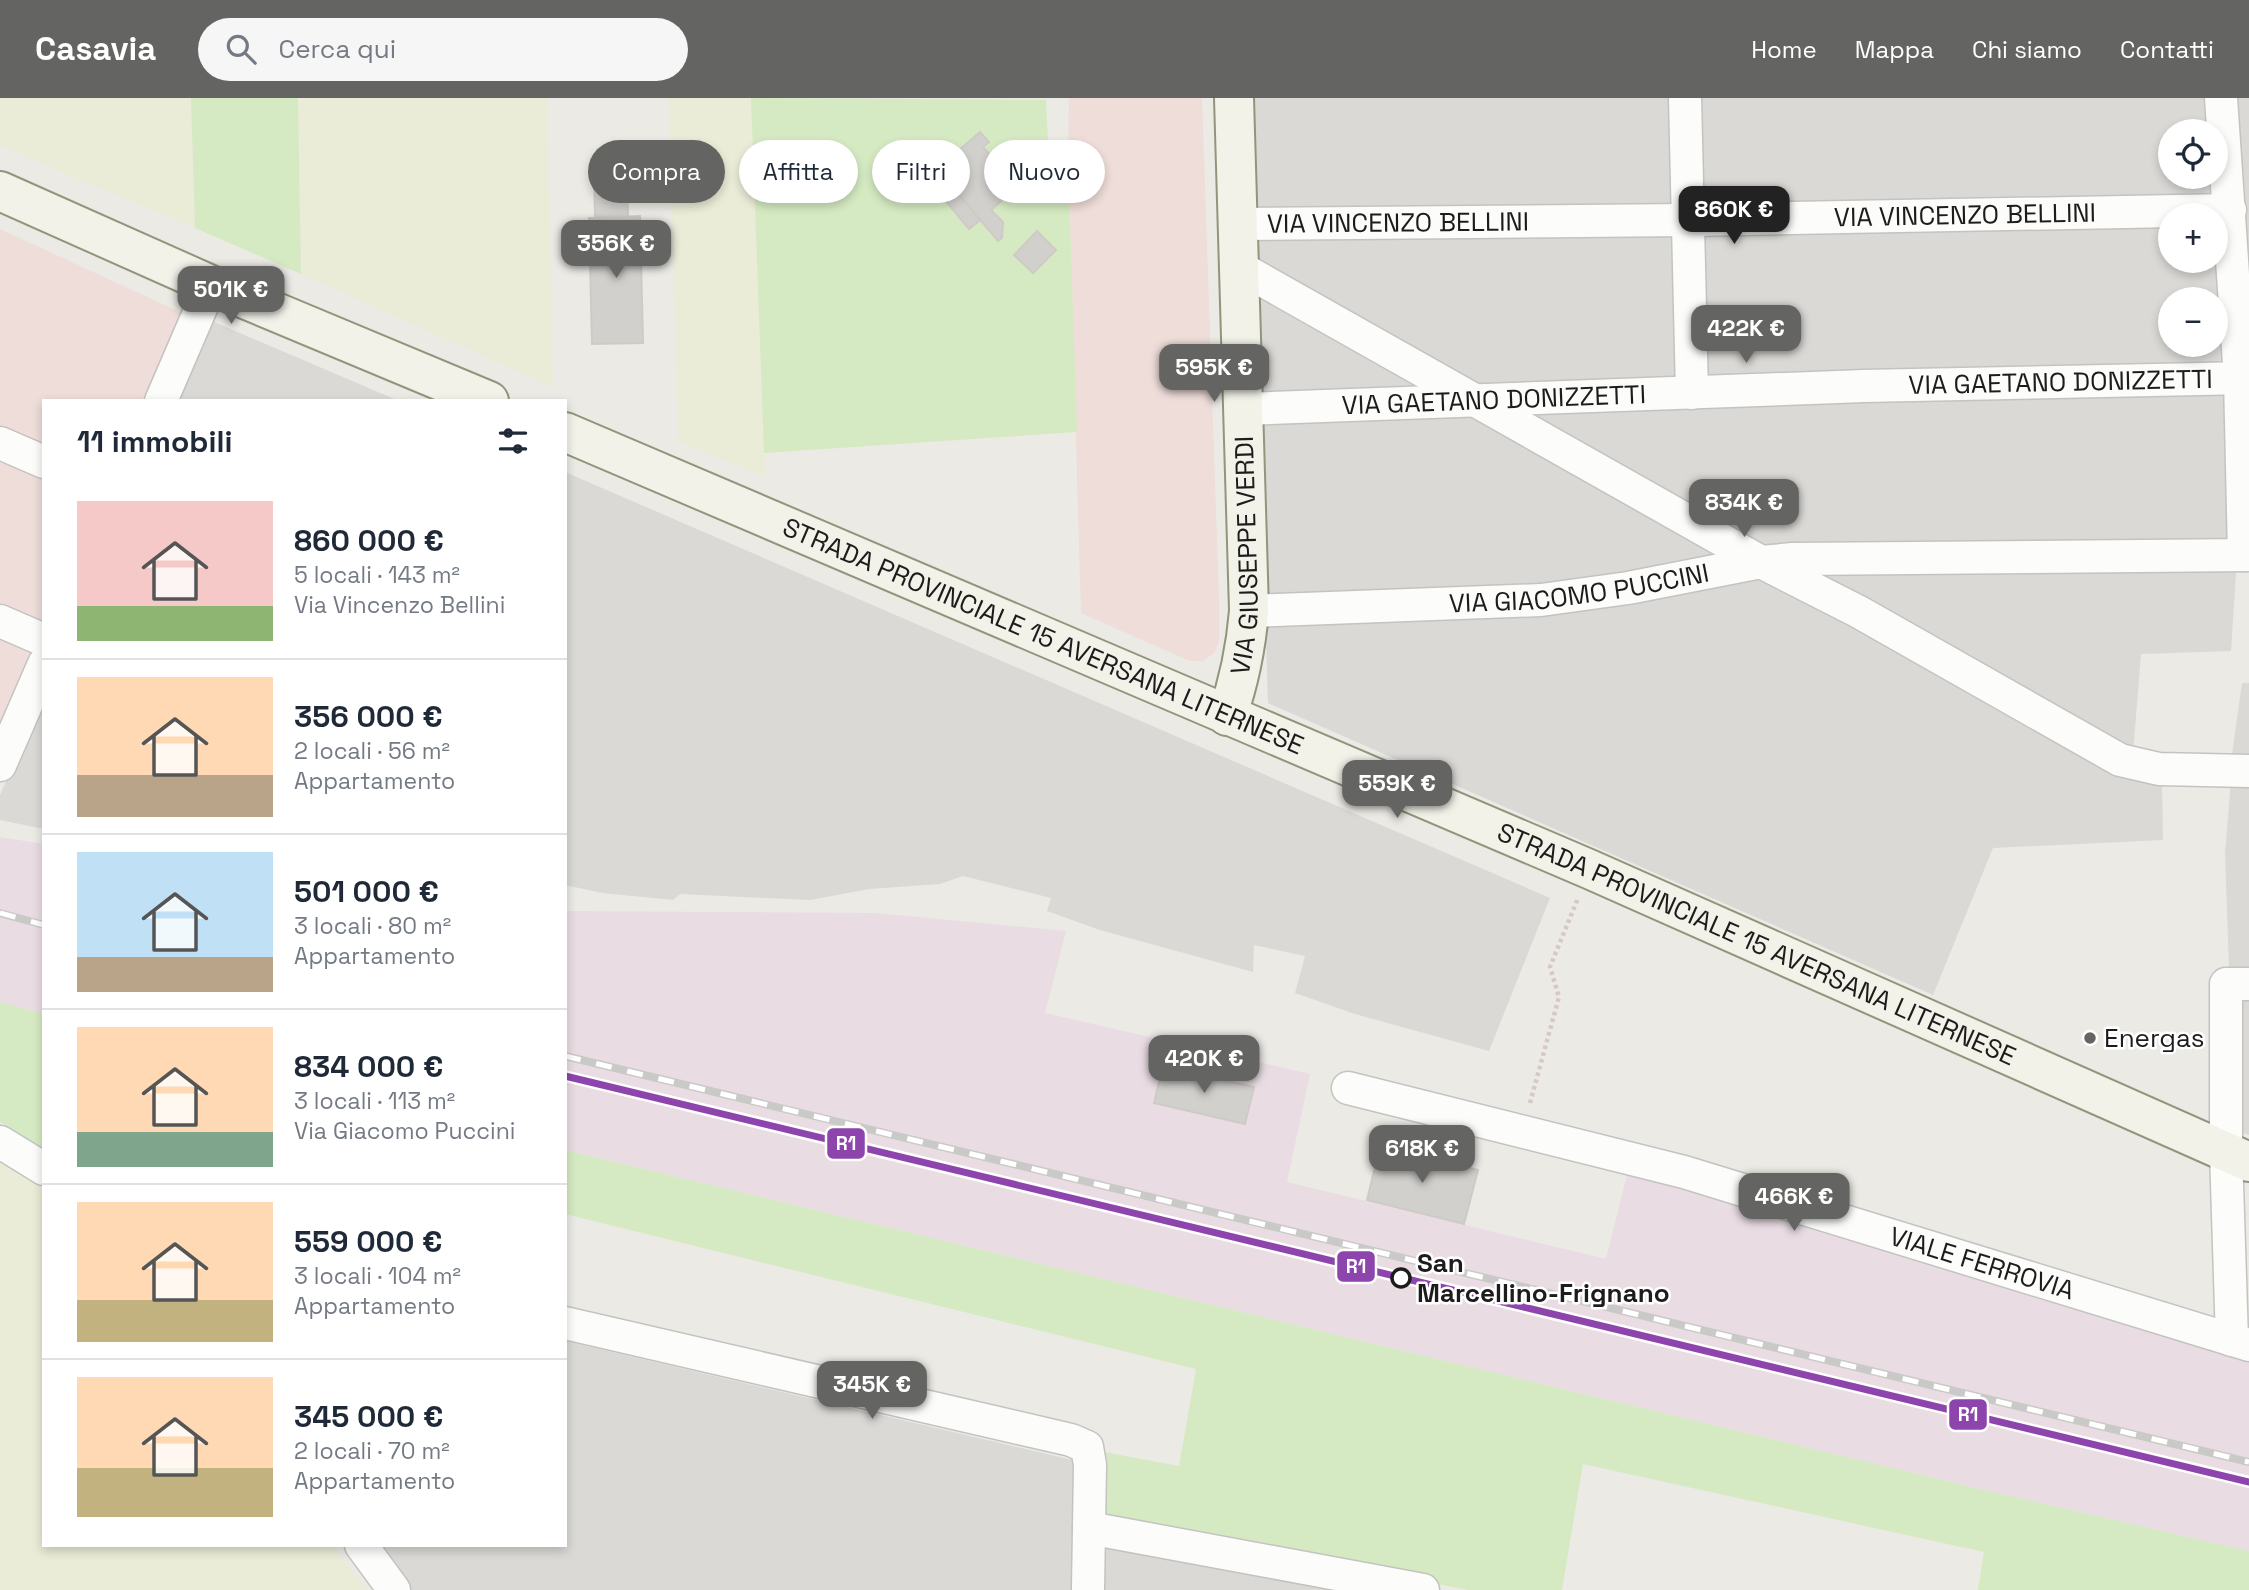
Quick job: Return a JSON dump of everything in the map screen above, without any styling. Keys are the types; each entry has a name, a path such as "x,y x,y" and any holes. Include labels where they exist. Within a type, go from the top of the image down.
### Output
{"main road":[{"name":"VIA GIUSEPPE VERDI","path":"1227,716 1237,688 1249,611 1234,98"},
{"path":"0,191 211,285 484,399"},
{"name":"STRADA PROVINCIALE 15 AVERSANA LITERNESE","path":"567,433 1589,869 2238,1157"}],"street":[{"path":"1685,98 1692,393"},
{"path":"2221,98 2245,378 2246,555"},
{"name":"VIA VINCENZO BELLINI","path":"1237,223 1688,220 2230,210"},
{"path":"1239,267 1761,562 1859,612 2120,760 2159,769 2249,771"},
{"path":"162,399 211,285"},
{"name":"VIA GAETANO DONIZZETTI","path":"1244,409 1864,386 2245,378"},
{"path":"0,443 42,461"},
{"name":"VIA GIACOMO PUCCINI","path":"1249,611 1541,600 1628,588 1761,562 1793,559 2246,555"},
{"path":"0,621 42,639"},
{"path":"0,765 42,669"},
{"path":"2241,1343 2238,1157 2226,984 2249,984"},
{"name":"VIALE FERROVIA","path":"1348,1087 1684,1172 2241,1343"},
{"path":"0,1142 42,1168"},
{"path":"567,1323 1071,1440 1087,1447 1090,1465 1088,1590"},
{"path":"1089,1528 1423,1590"},
{"path":"362,1547 394,1590"}],"path":[{"path":"1522,1131 1559,997 1550,967 1589,869"}],"shaded area":[{"path":"1069,98 1202,98 1219,601 1219,640 1215,652 1203,661 1190,661 1081,613 1069,203 1105,203 1105,140 1068,140"},
{"path":"1249,98 2207,98 2208,119 2158,119 2158,189 2210,189 2212,203 2158,203 2158,273 2225,273 2226,287 2158,287 2158,357 2228,357 2228,328 2238,544 2231,651 2141,654 2131,779 2162,785 2163,840 1993,848 1933,995 1268,703"},
{"path":"2233,98 2249,98 2249,269 2234,115"},
{"path":"0,229 182,313 146,399 42,399 42,647 0,746"},
{"path":"207,319 394,399 173,399"},
{"path":"567,473 1550,898 1489,1051 1355,1014 1295,993 1305,956 1254,945 1253,972 1100,930 1047,911 1051,898 963,876 940,884 869,889 810,900 680,894 673,900 602,893 567,885"},
{"path":"2242,683 2249,683 2249,762 2231,762"},
{"path":"42,700 42,829 0,820 0,795"},
{"path":"2231,780 2249,780 2249,1135 2238,1131 2230,996 2225,854"},
{"path":"0,837 42,844 42,1013 0,1002"},
{"path":"567,911 875,913 1066,931 1045,1013 1310,1074 1287,1182 1606,1259 1628,1171 2249,1357 2249,1551 567,1150"},
{"path":"567,1341 1077,1461 1076,1590 409,1590 377,1547 567,1547"},
{"path":"1105,1546 1350,1590 1104,1590"}],"green space":[{"path":"0,98 191,98 195,228 0,146"},
{"path":"191,98 298,98 301,274 195,228"},
{"path":"298,98 547,98 553,387 301,274"},
{"path":"669,98 751,98 753,140 739,140 739,203 755,203 765,477 678,441 672,203 725,203 725,140 670,140"},
{"path":"751,98 1046,100 1048,140 984,140 984,203 1069,203 1077,432 764,453 755,203 858,203 858,140 753,140"},
{"path":"0,1002 42,1013 42,1148 0,1122"},
{"path":"567,1150 2249,1551 2249,1590 1978,1590 1984,1552 1583,1464 1562,1590 1469,1590 1105,1522 1104,1452 1179,1466 1196,1369 567,1214"},
{"path":"0,1161 17,1169 42,1189 42,1547 335,1547 367,1590 0,1590"}],"building":[{"path":"980,132 987,140 984,140 983,147 984,203 999,203 991,210 1003,222 1002,238 998,241 966,203 970,203 970,141"},
{"path":"595,203 628,203 628,216 595,217"},
{"path":"947,203 966,203 980,220 969,229"},
{"path":"640,216 643,343 592,344 589,218"},
{"path":"1037,231 1056,250 1033,273 1014,255"},
{"path":"1163,1066 1254,1087 1245,1124 1154,1103"},
{"name":"San Marcellino-Frignano","path":"1380,1146 1478,1170 1464,1224 1367,1200"}],"railway":[{"path":"0,913 42,924"},
{"path":"567,1056 2249,1462"}],"transit line":[{"name":"R1","path":"567,1076 2249,1482"}],"place":[{"name":"Energas","path":"2090,1038"},
{"name":"San Marcellino-Frignano","path":"1401,1278"}]}
